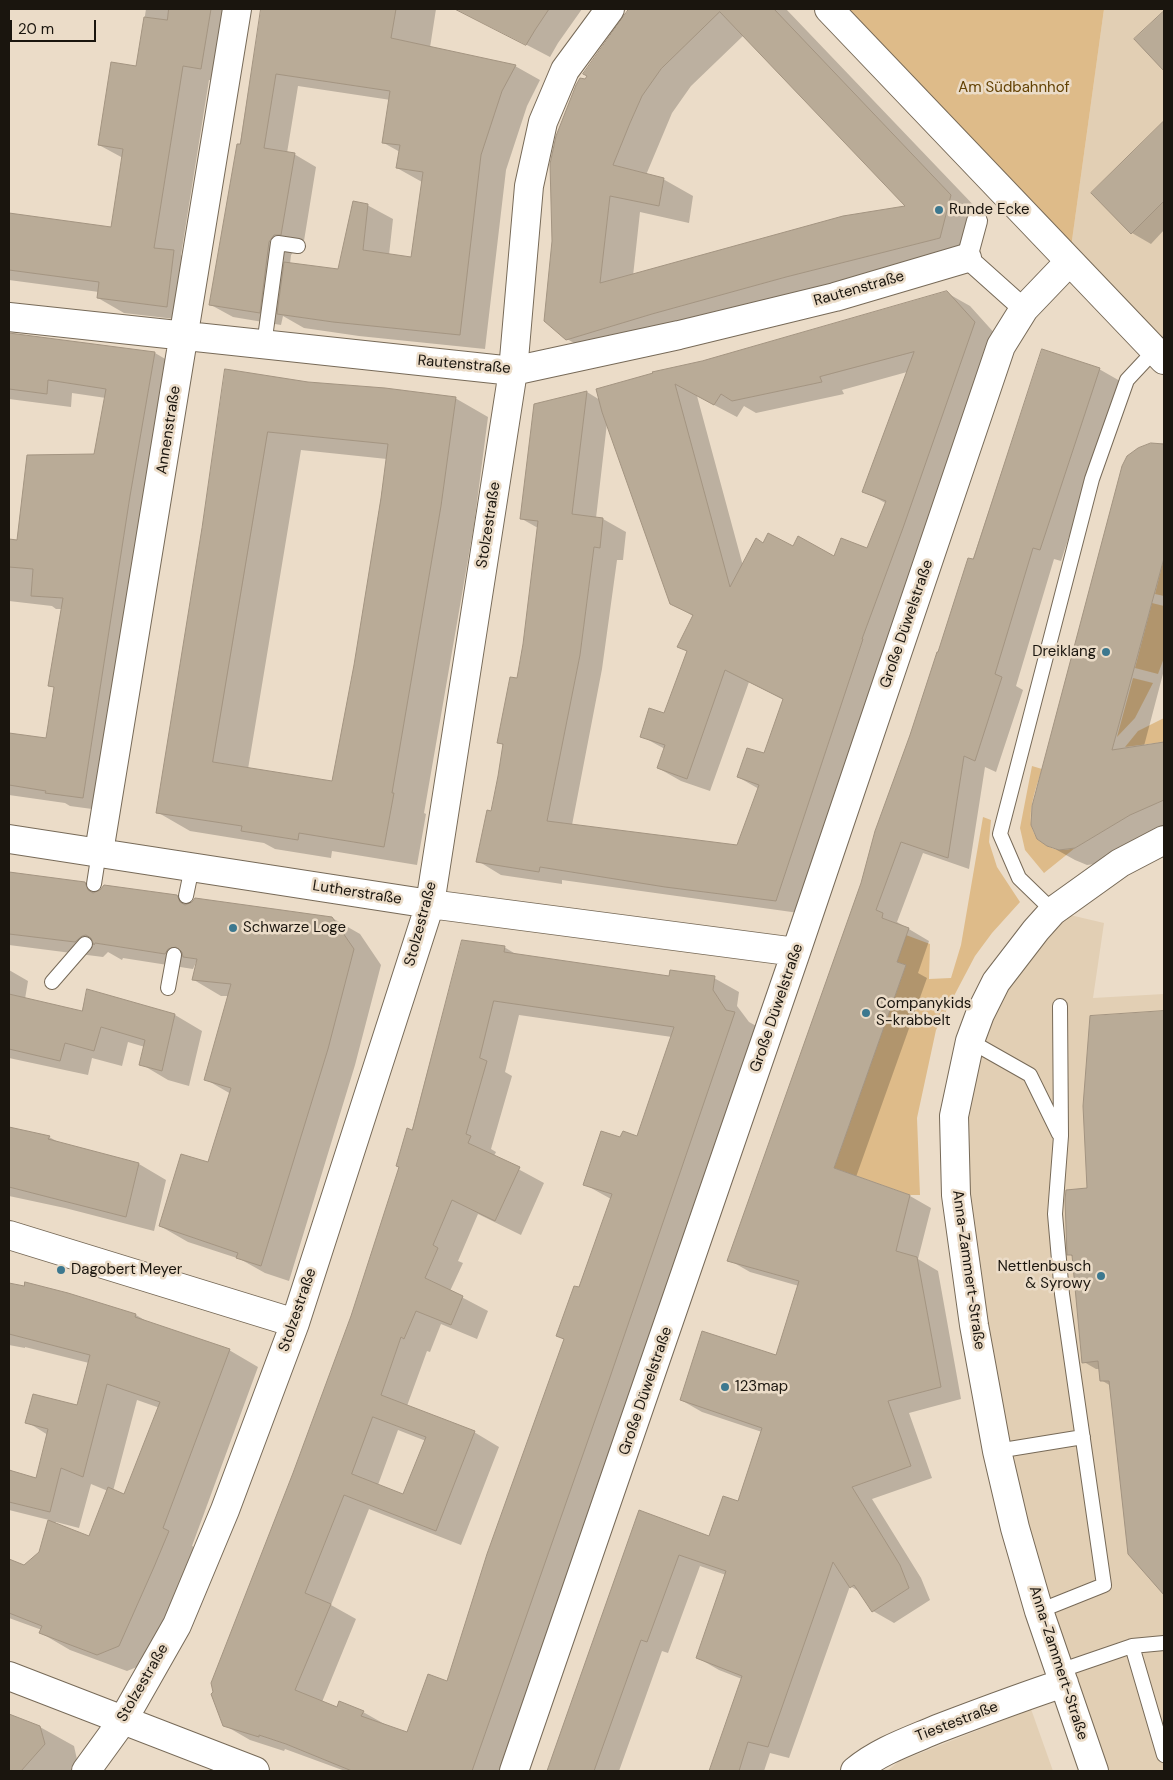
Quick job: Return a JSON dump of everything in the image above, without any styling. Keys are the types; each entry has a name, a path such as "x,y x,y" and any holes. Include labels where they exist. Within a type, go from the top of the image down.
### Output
{"street":[{"name":"Annenstraße","path":"99,852 237,9"},
{"name":"Stolzestraße","path":"86,1771 123,1720 177,1625 225,1510 295,1323 430,904 513,371 529,186 543,122 566,70 610,9"},
{"path":"829,9 1160,355"},
{"path":"977,221 968,258 1024,309"},
{"name":"Rautenstraße","path":"9,318 513,371 679,335 835,297 968,258"},
{"name":"Große Düwelstraße","path":"514,1771 796,952 1001,346 1024,309 1069,262"},
{"name":"Lutherstraße","path":"9,839 430,904 796,952"},
{"name":"Anna-Zammert-Straße","path":"1094,1771 1039,1611 1015,1528 997,1451 974,1325 956,1195 954,1116 970,1041 980,1014 996,982 1053,911 1120,862 1164,840"},
{"path":"9,1235 295,1323"},
{"path":"9,1676 255,1771"},
{"name":"Tiestestraße","path":"855,1771 896,1746 1062,1677"}],"lane":[{"path":"264,346 278,243 298,246"},
{"path":"1053,911 1019,878 1000,834 1092,479 1126,380 1160,355"},
{"path":"94,884 99,852"},
{"path":"186,896 192,867"},
{"path":"52,982 85,944"},
{"path":"168,988 174,956"},
{"path":"1039,1611 1104,1585 1062,1294 1055,1214 1061,1136 1060,1006"},
{"path":"970,1041 1030,1075 1061,1136"},
{"path":"997,1451 1083,1437"},
{"path":"1062,1677 1132,1646 1164,1643"},
{"path":"1132,1646 1164,1755"}],"shaded area":[{"path":"1104,9 1164,9 1164,360 1069,262"},
{"path":"1053,911 1104,923 1093,998 1164,994 1164,1771 1094,1771 1039,1611 956,1195 970,1041"},
{"path":"1031,1709 1053,1771 887,1771 898,1762"}],"green space":[{"name":"Am Südbahnhof","path":"829,9 1104,9 1069,262"},
{"path":"1164,558 1164,596 1155,594"},
{"path":"1152,603 1164,606 1164,658 1158,674 1135,668"},
{"path":"1133,678 1153,683 1135,718 1117,737"},
{"path":"1164,718 1164,742 1125,747 1138,731"},
{"path":"1032,766 1042,769 1032,807 1031,818 1035,835 1051,848 1064,850 1075,848 1044,873 1025,850 1020,828"},
{"path":"983,817 991,820 989,842 997,867 1020,902 992,933 975,956 936,1030 917,1118 920,1195 910,1195 834,1168 906,965 897,962 906,935 930,944 929,979 951,978 961,945"}],"building":[{"path":"169,9 211,9 201,69 183,66 154,248 174,250 167,307 97,298 99,282 9,270 9,213 111,227 123,149 98,145 111,62 136,66 144,17 167,20"},
{"path":"261,9 396,9 391,38 516,65 502,91 481,155 460,335 333,322 277,314 284,262 338,269 353,201 368,204 363,250 411,257 423,172 396,168 400,145 382,143 390,91 276,74 264,148 295,153 281,235 274,235 269,242 260,313 209,305 237,144 240,144"},
{"path":"455,9 549,9 526,45"},
{"path":"629,9 774,9 951,195 940,238 786,277 566,340 544,321 552,241 550,164 556,136 576,85 580,78 585,79 587,76 583,74","holes":["720,12 905,206 843,216 600,283 610,196 659,206 664,178 613,165 630,123 642,96 661,69"]},
{"path":"1164,11 1164,71 1134,39"},
{"path":"1164,121 1164,201 1131,234 1091,193"},
{"path":"947,291 975,322 862,639 776,901 665,887 540,867 539,872 476,862 487,810 491,811 498,776 503,744 497,743 510,677 517,678 523,644 538,521 520,519 534,404 587,391 572,514 603,518 600,548 594,547 580,655 547,821 737,845 759,785 737,777 747,748 764,753 783,699 725,670 687,779 657,768 665,745 640,737 649,708 664,713 687,651 677,647 693,615 670,604 602,412 596,389 652,372 702,361","holes":["914,352 862,492 886,501 867,548 841,538 834,556 798,536 793,546 768,533 763,543 756,538 730,587 675,384 714,405 721,394 732,401 822,382 820,377"]},
{"path":"9,333 155,352 130,496 83,798 45,793 46,791 9,785 9,733 46,738 54,687 48,686 63,598 31,596 33,569 9,567 9,539 17,540 27,455 94,454 106,389 48,380 47,394 9,389"},
{"path":"1042,349 1100,368 1040,550 1033,548 995,674 1002,677 975,761 964,756 948,858 901,842 876,910 883,913 882,918 909,928 897,962 906,965 834,1168 910,1195 896,1251 917,1257 941,1387 888,1401 911,1466 852,1487 900,1565 909,1588 872,1612 854,1585 850,1588 833,1562 768,1747 748,1742 739,1771 709,1771 742,1676 696,1658 726,1571 679,1555 647,1642 641,1640 594,1771 547,1771 639,1510 709,1536 723,1496 738,1501 762,1428 680,1400 702,1331 776,1355 799,1281 727,1261 861,883 875,831 910,735 968,558 973,559"},
{"path":"225,369 308,382 385,388 456,397 441,506 384,847 299,833 298,840 241,831 242,826 156,813 202,528","holes":["268,432 388,444 354,665 332,781 213,762"]},
{"name":"Dreiklang","path":"1151,443 1164,444 1164,558 1112,750 1164,742 1164,800 1130,815 1075,848 1059,850 1047,846 1037,839 1031,825 1032,806 1122,466 1127,456 1138,448"},
{"path":"9,872 85,882 88,890 93,893 100,890 104,885 177,895 180,902 185,905 192,902 195,898 332,917 354,949 328,1049 261,1266 236,1258 238,1253 159,1226 181,1154 208,1162 231,1088 204,1080 231,984 192,980 197,959 183,957 182,952 176,947 168,949 165,954 95,943 94,945 91,938 86,935 75,942 9,934"},
{"path":"462,940 505,946 504,952 669,976 670,970 715,976 713,990 726,1010 735,1012 607,1386 472,1771 352,1771 286,1744 223,1726 211,1694 213,1692 211,1683 293,1473 351,1316 399,1167 396,1166 407,1128 412,1130","holes":["494,1001 674,1027 637,1136 623,1131 620,1137 601,1131 583,1185 612,1194 579,1287 574,1286 556,1336 564,1339 487,1554 447,1681 428,1674 407,1732 361,1716 364,1711 339,1701 337,1707 295,1690 331,1604 305,1593 344,1495 436,1531 475,1431 381,1395 401,1337 404,1339 416,1311 451,1325 463,1296 425,1278 438,1248 433,1245 452,1200 495,1221 520,1167 468,1143 471,1136 466,1134 487,1061 480,1058","373,1417 426,1437 403,1494 352,1474"]},
{"path":"87,989 175,1014 162,1071 139,1065 145,1040 101,1027 94,1051 65,1043 60,1061 9,1049 9,994 82,1011"},
{"path":"1164,1011 1164,1595 1128,1554 1109,1381 1100,1381 1098,1361 1082,1363 1072,1255 1067,1255 1065,1200 1066,1190 1087,1188 1083,1106 1090,1016"},
{"path":"9,1127 50,1136 48,1139 139,1163 126,1217 9,1187"},
{"path":"25,1282 136,1314 135,1317 230,1349 163,1528 169,1531 154,1567 119,1646 97,1655 39,1633 42,1626 9,1613 9,1559 24,1565 39,1552 48,1520 89,1536 108,1487 124,1494 160,1402 107,1384 83,1477 61,1468 50,1512 9,1502 9,1470 36,1478 48,1429 25,1423 33,1394 77,1405 90,1355 9,1334 9,1283 24,1286"},
{"path":"9,1714 40,1726 45,1744 21,1771 9,1771"}],"place":[{"name":"Runde Ecke","path":"939,210"},
{"name":"Dreiklang","path":"1106,652"},
{"name":"Schwarze Loge","path":"233,928"},
{"name":"Companykids S-krabbelt","path":"866,1013"},
{"name":"Dagobert Meyer","path":"61,1270"},
{"name":"Nettlenbusch & Syrowy","path":"1101,1276"},
{"name":"123map","path":"725,1387"}]}
